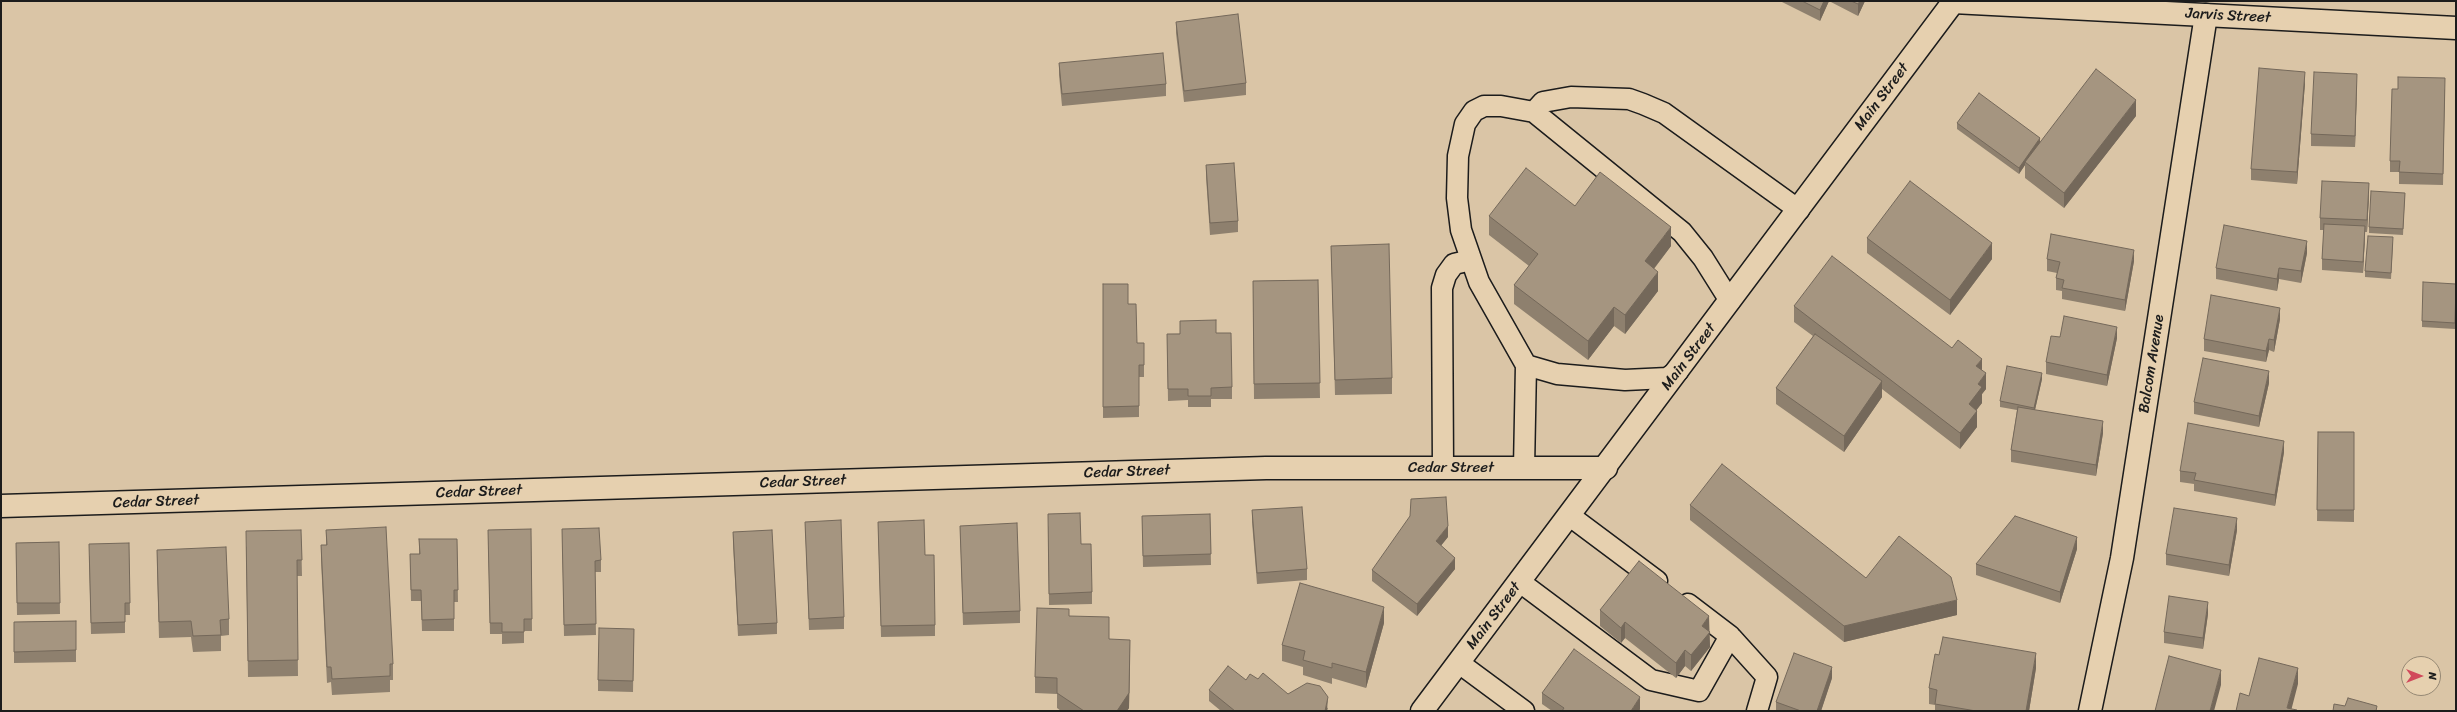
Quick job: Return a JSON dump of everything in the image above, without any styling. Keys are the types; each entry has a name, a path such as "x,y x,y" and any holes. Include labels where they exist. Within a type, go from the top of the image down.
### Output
{"street":[{"name":"Jarvis Street","path":"1953,2 2456,28"},
{"name":"Main Street","path":"1422,711 1606,468 1953,2"},
{"name":"Balcom Avenue","path":"2090,711 2122,558 2206,15"},
{"name":"Cedar Street","path":"1,506 1266,468 1606,468"}],"lane":[{"path":"1534,112 1543,102 1571,97 1629,99 1643,104 1664,113 1799,210"},
{"path":"1524,468 1526,365 1479,282 1461,230 1457,198 1458,156 1465,124 1474,110 1484,106 1501,106 1534,112 1674,224 1703,258 1730,301"},
{"path":"1443,468 1442,288 1446,275 1454,264 1471,260"},
{"path":"1526,365 1557,374 1625,380 1667,378 1678,371"},
{"path":"1570,516 1730,636 1767,677 1757,711"},
{"path":"1520,582 1651,680 1699,691 1730,636"},
{"path":"1458,663 1524,711"}],"building":[{"path":"1802,1 1824,1 1820,10"},
{"path":"1851,1 1860,1 1858,4"},
{"path":"1238,14 1246,83 1184,91 1176,22"},
{"path":"1163,53 1166,84 1062,94 1059,63"},
{"path":"2259,68 2305,72 2297,172 2251,169"},
{"path":"2096,69 2136,100 2064,193 2025,162"},
{"path":"2314,72 2357,74 2355,136 2311,134"},
{"path":"2398,77 2445,78 2443,174 2399,172 2400,161 2390,161 2392,89 2398,89"},
{"path":"1979,93 2040,138 2019,168 1957,123"},
{"path":"1234,163 1238,221 1210,223 1206,165"},
{"path":"1526,168 1575,206 1600,172 1671,227 1645,261 1658,272 1625,315 1614,307 1588,341 1514,285 1538,254 1489,216"},
{"path":"1910,181 1992,243 1950,300 1867,238"},
{"path":"2322,181 2369,183 2367,220 2320,218"},
{"path":"2371,191 2405,193 2403,229 2369,227"},
{"path":"2324,224 2365,226 2363,262 2322,259"},
{"path":"2224,225 2307,241 2301,271 2279,268 2277,279 2216,268"},
{"path":"2051,234 2134,250 2125,300 2062,288 2064,280 2056,278 2060,262 2047,259"},
{"path":"2368,236 2393,237 2391,273 2365,271"},
{"path":"1389,244 1392,378 1335,380 1331,246"},
{"path":"1832,256 1952,348 1958,340 1982,359 1976,366 1986,373 1978,384 1982,387 1969,404 1977,411 1960,433 1794,306"},
{"path":"1318,280 1320,383 1254,384 1253,281"},
{"path":"2423,282 2456,284 2455,323 2422,321"},
{"path":"1103,284 1128,284 1128,304 1136,304 1137,343 1144,343 1144,365 1139,365 1139,406 1103,407"},
{"path":"2211,295 2280,308 2274,340 2269,339 2266,351 2204,339"},
{"path":"2064,316 2117,327 2107,375 2046,362 2051,336 2060,337"},
{"path":"1216,320 1216,333 1231,333 1232,387 1211,388 1211,396 1188,396 1188,389 1168,389 1167,334 1180,334 1180,321"},
{"path":"1815,334 1882,381 1844,436 1776,388"},
{"path":"2203,358 2269,371 2259,416 2194,402"},
{"path":"2007,366 2042,373 2034,408 2000,401"},
{"path":"2018,407 2103,421 2096,465 2011,450"},
{"path":"2188,423 2284,441 2275,495 2194,480 2196,473 2180,471"},
{"path":"2318,432 2354,432 2354,510 2317,510"},
{"path":"1722,464 1866,578 1899,536 1951,577 1957,600 1844,626 1690,505"},
{"path":"1446,497 1448,526 1436,541 1455,558 1417,604 1372,570 1410,516 1411,499"},
{"path":"1302,507 1307,569 1257,573 1252,510"},
{"path":"2174,508 2237,518 2229,565 2166,554"},
{"path":"1080,513 1081,544 1091,544 1092,592 1049,594 1048,514"},
{"path":"1210,514 1211,554 1143,556 1142,516"},
{"path":"2015,516 2077,537 2060,592 1976,564"},
{"path":"841,520 844,617 809,619 805,522"},
{"path":"924,520 925,555 934,555 935,625 881,626 878,522"},
{"path":"1017,523 1020,611 963,613 960,526"},
{"path":"386,527 393,664 390,664 390,676 332,679 331,667 327,667 321,545 327,545 326,530"},
{"path":"599,528 601,560 595,561 596,624 564,625 562,529"},
{"path":"531,529 532,619 524,619 524,632 502,632 502,623 490,623 488,530"},
{"path":"301,530 302,560 297,560 298,660 248,661 246,531"},
{"path":"772,530 777,623 738,625 733,532"},
{"path":"419,539 457,539 458,590 454,590 454,619 422,620 421,590 411,590 410,554 420,554"},
{"path":"59,542 60,603 17,603 16,543"},
{"path":"129,543 130,603 125,603 125,622 91,623 89,544"},
{"path":"226,547 229,619 220,620 221,635 193,636 191,621 159,622 157,550"},
{"path":"1639,561 1709,616 1702,626 1710,632 1691,655 1685,650 1676,663 1625,622 1621,628 1600,610"},
{"path":"1300,583 1384,607 1366,672 1332,663 1332,668 1303,660 1305,651 1282,645"},
{"path":"2169,596 2208,602 2203,638 2164,632"},
{"path":"1037,608 1069,609 1069,616 1109,617 1109,639 1130,640 1129,693 1117,711 1084,711 1057,693 1057,678 1035,677"},
{"path":"76,621 76,650 14,652 14,622"},
{"path":"599,628 634,629 633,681 598,680"},
{"path":"1943,637 2036,653 2026,711 1976,711 1935,704 1937,690 1929,688 1935,654 1939,655"},
{"path":"1574,649 1640,697 1631,711 1562,711 1564,708 1542,693"},
{"path":"1794,653 1832,667 1817,711 1801,711 1776,702"},
{"path":"2169,656 2221,670 2210,711 2155,711"},
{"path":"2259,658 2298,668 2287,708 2297,710 2296,711 2236,711 2240,693 2249,696"},
{"path":"1228,666 1246,680 1250,674 1258,679 1263,673 1288,694 1307,683 1320,686 1328,697 1325,711 1235,711 1209,690"},
{"path":"2348,698 2377,706 2376,711 2333,711 2334,704 2345,706"}]}
